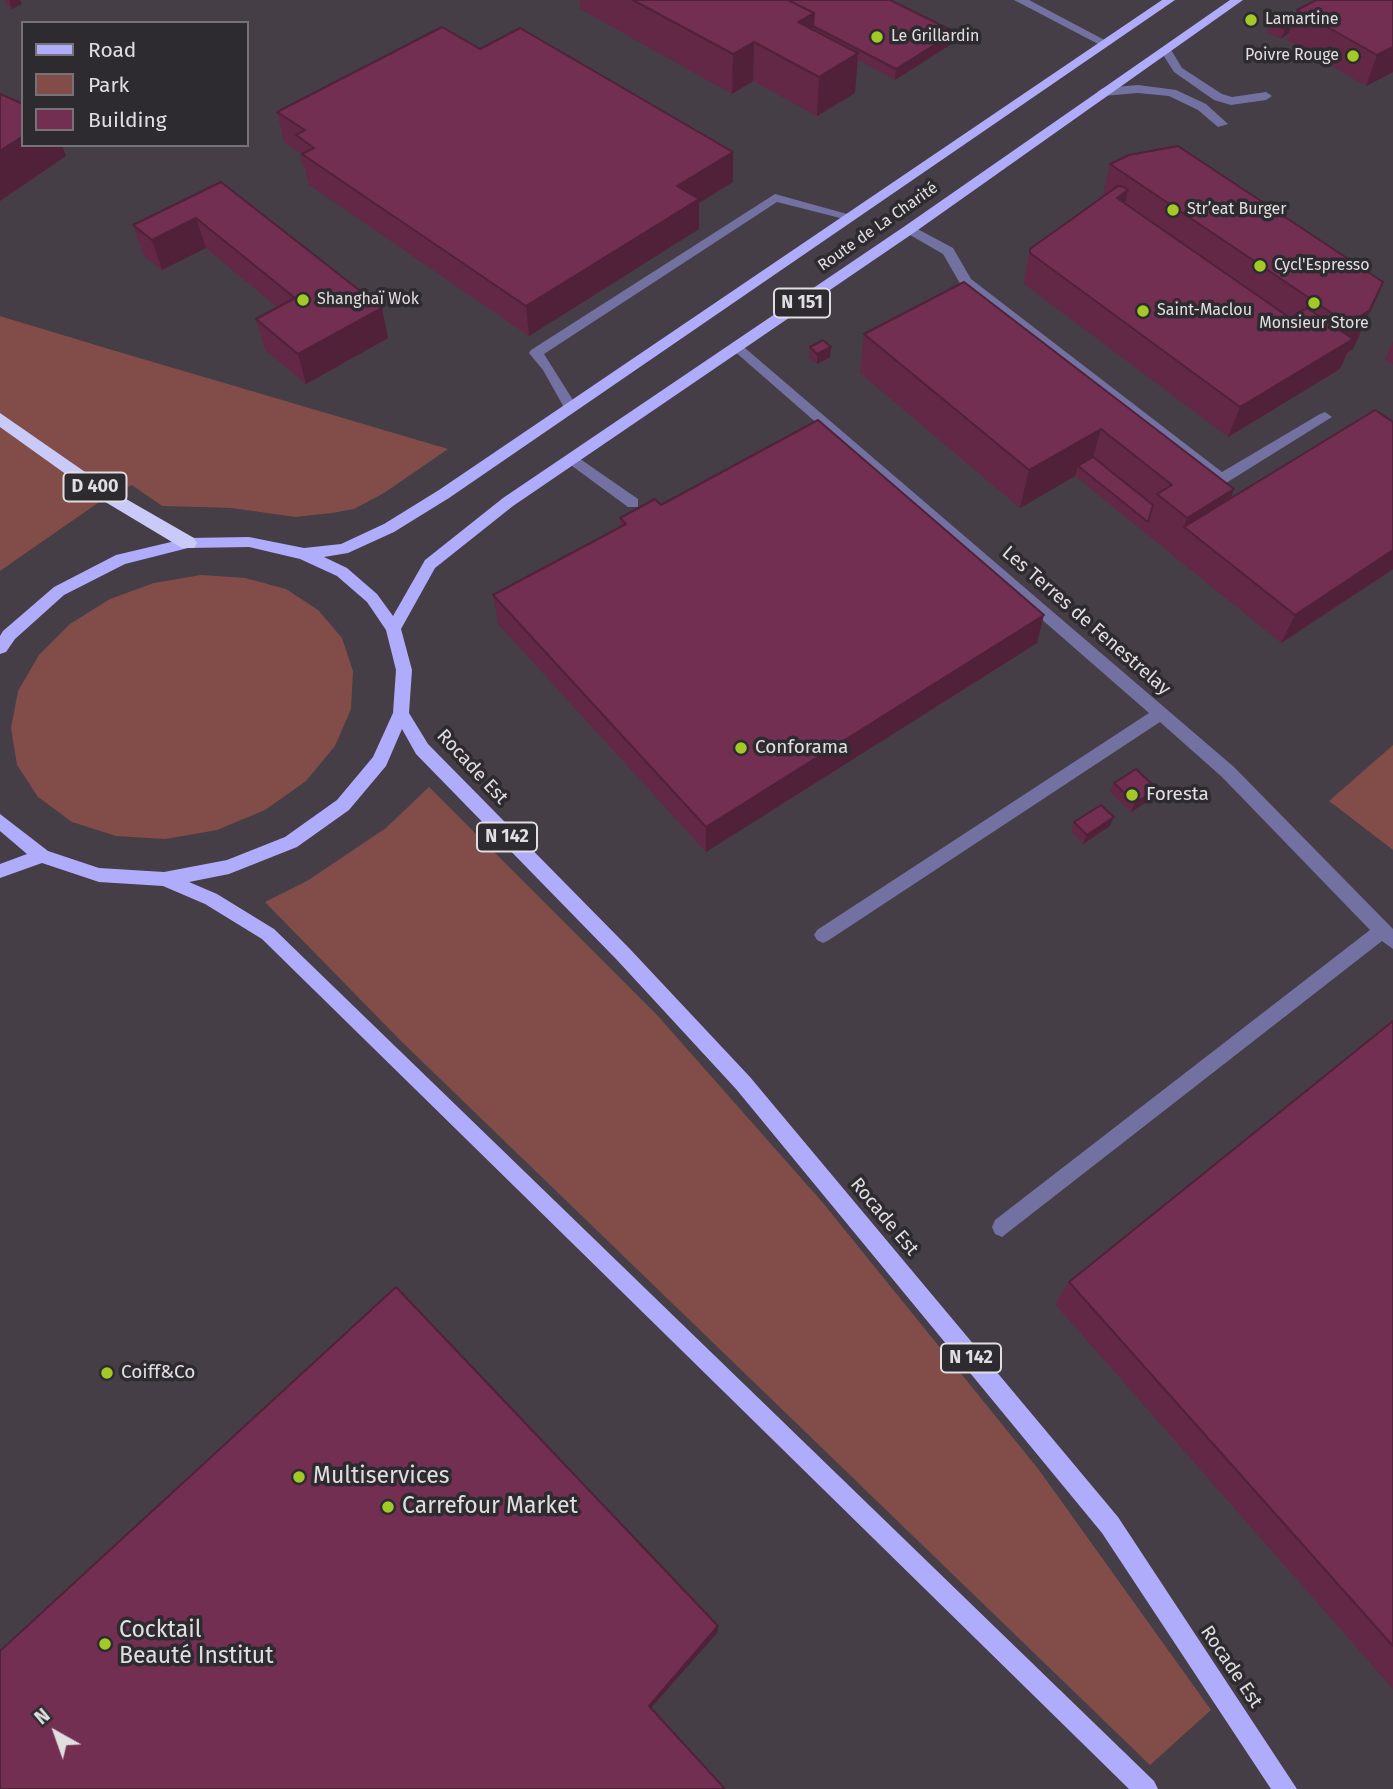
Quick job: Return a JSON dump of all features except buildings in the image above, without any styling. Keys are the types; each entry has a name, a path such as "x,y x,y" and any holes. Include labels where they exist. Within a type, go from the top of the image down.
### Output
{"highway":[{"name":"D 400","path":"0,419 108,496 188,543"}],"main road":[{"name":"Route de La Charité","path":"304,554 343,549 389,528 571,408 1169,0"},
{"name":"Route de La Charité","path":"393,629 429,565 508,502 910,229 1237,0"},
{"path":"0,648 9,635 59,591 121,559 188,543 249,542 304,554 342,572 372,598 393,629 404,670 401,713 380,761 342,805 291,842 229,867 164,879 99,875 42,856 0,821"},
{"name":"Rocade Est","path":"401,713 422,749 623,954 743,1083 1110,1525 1285,1789"},
{"path":"0,871 42,856"},
{"path":"164,879 211,899 268,934 1146,1789"}],"street":[{"path":"1020,0 1105,44"},
{"path":"1166,50 1178,70 1200,88 1218,97 1231,101 1266,96"},
{"path":"1103,92 1138,89 1172,93 1202,107 1222,124"},
{"path":"571,408 548,367 537,354 775,198 852,217"},
{"path":"910,229 948,251 965,282 1221,479 1325,417"},
{"name":"Les Terres de Fenestrelay","path":"738,347 1228,772 1387,936"},
{"path":"573,459 633,503"},
{"path":"823,935 1161,713"},
{"path":"1002,1227 1387,936"}],"shaded area":[{"path":"0,0 1393,0 1393,745 1329,801 1393,850 1393,1789 0,1789 0,571 108,496 132,484 162,506 231,508 295,517 447,450 0,316"}],"green space":[{"path":"0,316 448,449 384,493 354,509 332,513 295,517 231,508 162,506 132,485 108,496 0,571"},
{"path":"201,575 245,578 286,589 318,610 342,638 353,671 351,709 335,746 306,781 265,810 217,830 166,839 116,836 72,822 38,797 17,765 11,728 18,691 39,655 70,624 110,599 154,583"},
{"path":"1393,745 1393,850 1329,801"},
{"path":"429,787 657,1015 823,1203 1039,1470 1211,1710 1150,1765 401,1041 265,902 307,881 386,828"}],"place":[{"name":"Lamartine","path":"1251,20"},
{"name":"Le Grillardin","path":"877,37"},
{"name":"Poivre Rouge","path":"1353,56"},
{"name":"Str’eat Burger","path":"1173,210"},
{"name":"Cycl'Espresso","path":"1260,266"},
{"name":"Shanghaï Wok","path":"303,300"},
{"name":"Monsieur Store","path":"1314,303"},
{"name":"Saint-Maclou","path":"1143,311"},
{"name":"Conforama","path":"741,748"},
{"name":"Foresta","path":"1132,795"},
{"name":"Coiff&Co","path":"107,1373"},
{"name":"Multiservices","path":"299,1477"},
{"name":"Carrefour Market","path":"388,1507"},
{"name":"Cocktail Beauté Institut","path":"105,1644"}]}
